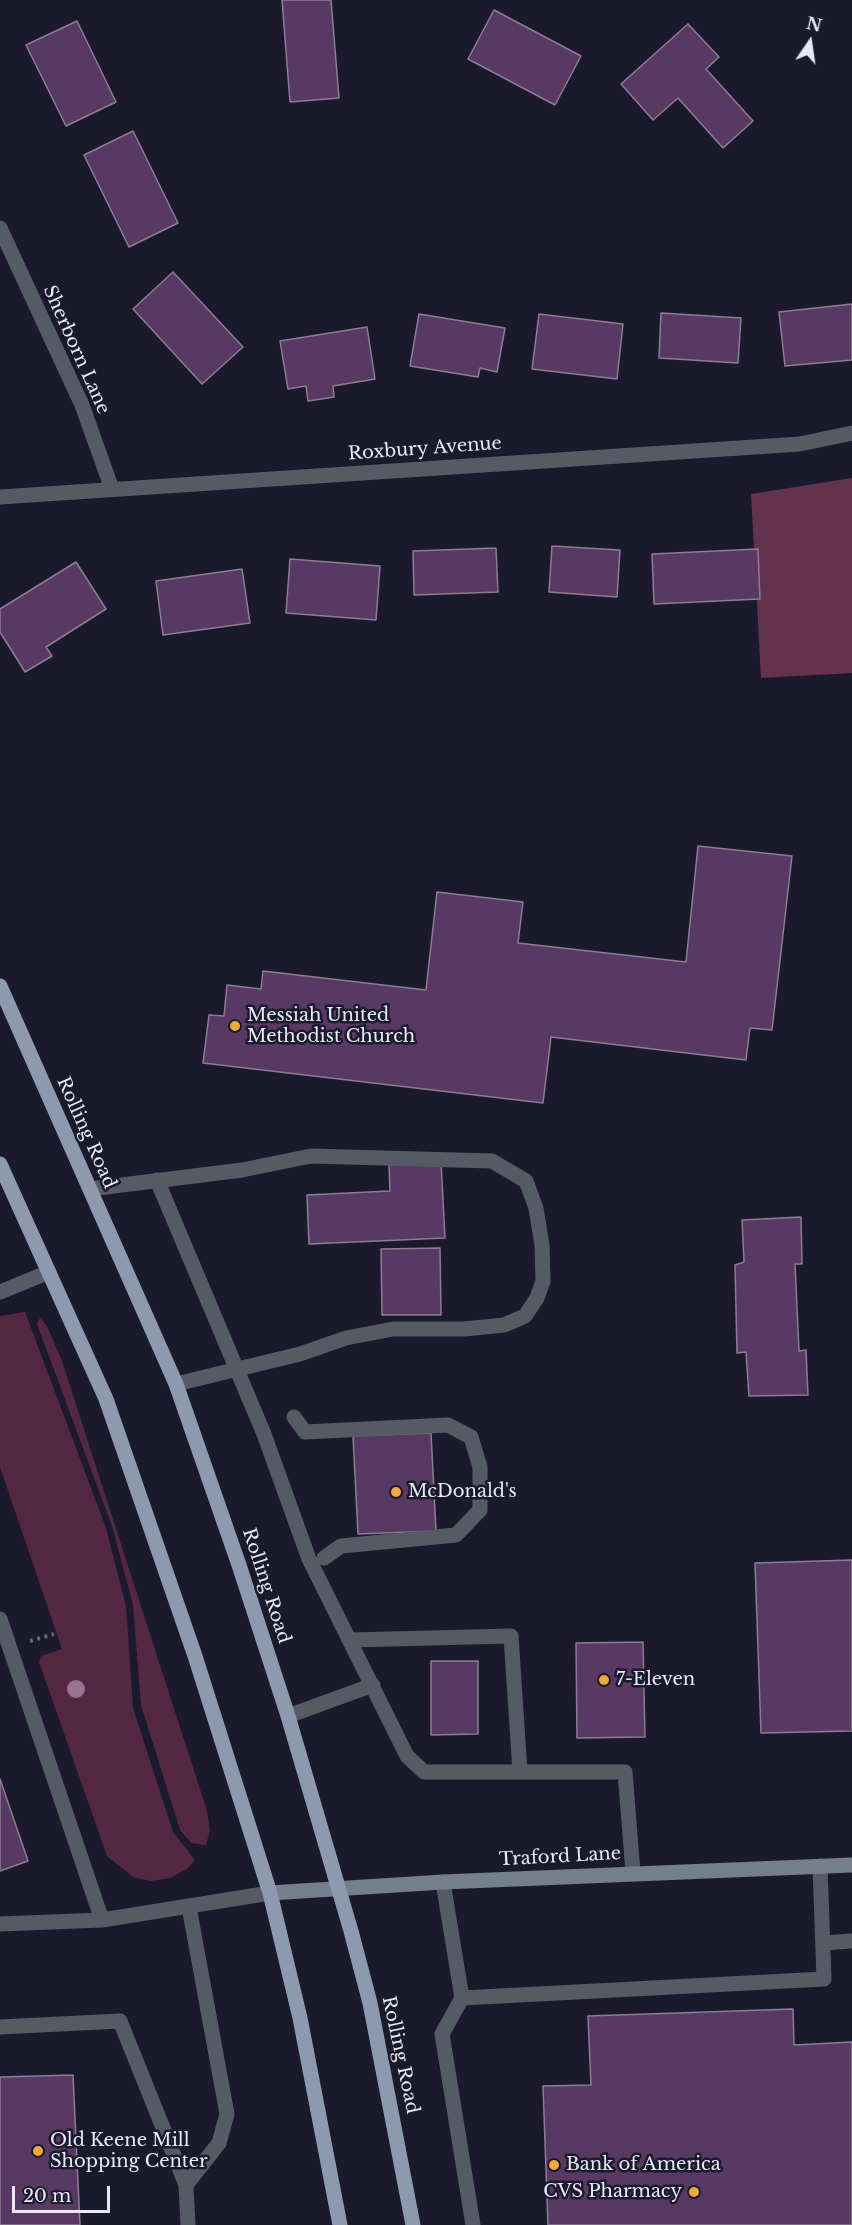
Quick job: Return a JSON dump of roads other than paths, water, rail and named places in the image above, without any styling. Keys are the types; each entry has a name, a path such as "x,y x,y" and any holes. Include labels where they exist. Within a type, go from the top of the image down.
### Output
{"main road":[{"name":"Rolling Road","path":"0,986 4,1006 90,1189 176,1384 239,1565 340,1887 370,2002 413,2225"},
{"path":"0,1164 106,1399 195,1656 270,1893 300,2018 340,2225"}],"street":[{"name":"Sherborn Lane","path":"0,228 82,405 112,489"},
{"name":"Roxbury Avenue","path":"0,497 800,444 852,432"},
{"path":"90,1189 242,1170 311,1156 492,1161 526,1181 536,1208 542,1245 543,1281 537,1298 525,1316 504,1325 381,1331 346,1338 300,1354 176,1384"},
{"path":"157,1180 237,1369 309,1559 407,1756 424,1772 625,1772 633,1873"},
{"path":"0,1292 49,1272"},
{"path":"294,1417 305,1432 448,1425 471,1437 480,1467 480,1510 456,1535 341,1546 324,1558"},
{"path":"0,1619 102,1920"},
{"path":"350,1640 511,1635 520,1772"},
{"path":"288,1716 373,1685"},
{"name":"Traford Lane","path":"270,1893 443,1882 852,1865"},
{"path":"462,1998 824,1979 820,1866"},
{"path":"443,1882 462,1998 442,2034 473,2225"},
{"path":"0,1924 102,1920 270,1893"},
{"path":"186,2185 219,2143 227,2114 189,1907"},
{"path":"823,1943 852,1941"},
{"path":"0,2027 120,2020 186,2185 188,2225"}],"place":[{"name":"Messiah United Methodist Church","path":"235,1026"},
{"name":"McDonald's","path":"396,1492"},
{"name":"7-Eleven","path":"604,1680"},
{"name":"Old Keene Mill Shopping Center","path":"38,2151"},
{"name":"Bank of America","path":"554,2165"},
{"name":"CVS Pharmacy","path":"694,2192"}]}
